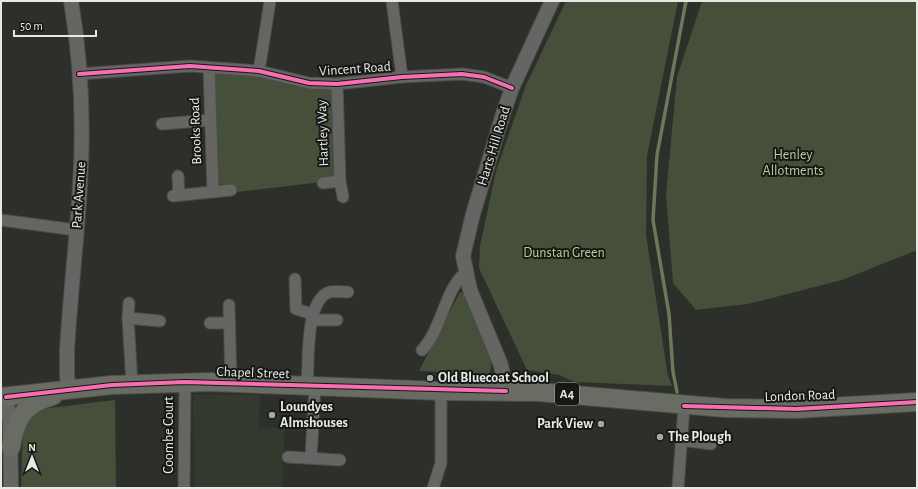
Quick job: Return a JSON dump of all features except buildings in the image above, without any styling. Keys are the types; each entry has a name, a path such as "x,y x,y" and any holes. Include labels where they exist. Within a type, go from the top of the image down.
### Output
{"main road":[{"name":"Chapel Street","path":"3,397 68,389 185,382 232,382 441,391 506,392"},
{"path":"10,447 15,424 24,413 37,402 63,394 68,389"},
{"name":"London Road","path":"506,392 628,399 684,406 796,409 917,402"}],"street":[{"name":"Park Avenue","path":"68,389 67,351 81,154 80,74 70,1"},
{"path":"260,71 270,1"},
{"path":"392,1 402,77"},
{"name":"Harts Hill Road","path":"506,392 501,365 470,290 465,273 463,256 473,214 496,134 512,88 552,1"},
{"name":"Vincent Road","path":"80,74 190,66 260,71 309,83 337,84 402,77 473,75 494,80 512,88"},
{"name":"Brooks Road","path":"209,68 213,192"},
{"name":"Hartley Way","path":"337,84 340,181 342,197"},
{"path":"162,124 211,120"},
{"name":"Brooks Road","path":"178,176 176,196 231,190"},
{"name":"Hartley Way","path":"323,183 340,181"},
{"path":"1,220 76,230"},
{"path":"422,350 434,334 457,281 465,273"},
{"path":"296,279 296,309 312,317 337,320"},
{"path":"311,458 312,317 320,299 328,292 348,292"},
{"path":"129,303 128,318 132,384"},
{"path":"229,305 232,382"},
{"path":"128,318 160,321"},
{"path":"210,322 229,322"},
{"name":"Coombe Court","path":"184,488 185,382"},
{"path":"433,488 440,463 441,391"},
{"path":"3,397 10,447 11,488"},
{"path":"678,488 684,406"},
{"path":"681,440 711,444"},
{"path":"288,457 340,460"}],"shaded area":[{"path":"193,394 260,395 259,429 285,427 282,488 194,487"}],"green space":[{"name":"Dunstan Green","path":"566,1 678,1 647,156 646,235 668,376 672,386 575,382 559,375 527,370 479,268 480,246 496,171 526,85"},
{"name":"Henley Allotments","path":"702,1 917,1 917,250 842,280 748,304 696,310 673,283 666,194 677,77"},
{"path":"209,68 337,84 340,180 227,193 226,185 217,183"},
{"path":"460,292 464,294 492,361 490,373 484,381 442,381 442,372 419,371"},
{"path":"115,400 116,488 21,488 23,423 40,409"}],"waterway":[{"path":"677,392 673,372 669,314 653,220 657,155 686,1"}],"cycle path":[{"path":"79,74 190,66 259,71 309,83 337,84 402,77 462,74 484,77 512,88"},
{"path":"6,397 112,385 185,382 506,391"},
{"path":"684,406 796,409 917,402"}],"place":[{"name":"Old Bluecoat School","path":"430,378"},
{"name":"Loundyes Almshouses","path":"272,415"},
{"name":"Park View","path":"601,424"},
{"name":"The Plough","path":"660,437"}]}
